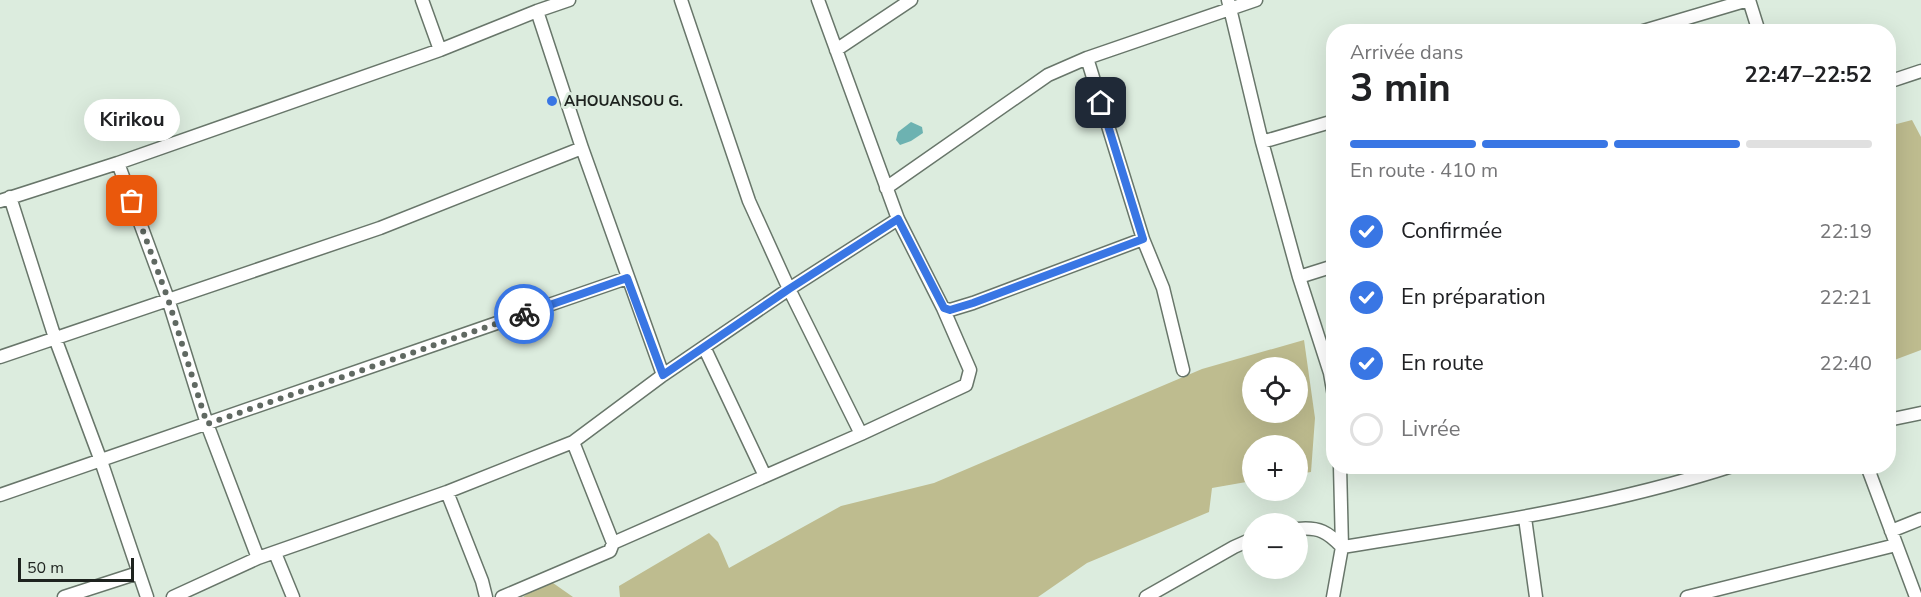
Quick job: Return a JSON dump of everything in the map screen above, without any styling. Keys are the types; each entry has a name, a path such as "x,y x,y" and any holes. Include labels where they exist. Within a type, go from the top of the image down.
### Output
{"street":[{"path":"422,0 440,50"},
{"path":"147,597 101,461 5,199 118,163 440,50 569,0"},
{"path":"681,0 749,201 789,289 861,434"},
{"path":"502,597 610,551 614,543 966,385 970,370 944,308 898,219 818,0"},
{"path":"836,50 911,0"},
{"path":"886,188 1048,75 1087,57 1230,4 1256,0"},
{"path":"1667,24 1749,0 1756,24"},
{"path":"1230,4 1262,142 1299,277 1326,361"},
{"path":"537,11 582,148 663,375"},
{"path":"1087,57 1143,239 1163,288 1183,370"},
{"path":"1896,79 1921,71"},
{"path":"1262,142 1326,123"},
{"path":"0,357 380,228 582,148"},
{"path":"118,163 168,299 207,424 258,558"},
{"path":"173,597 258,558 447,492 573,442 663,375 705,349 789,289 898,219"},
{"path":"944,308 950,310 973,303 1143,239"},
{"path":"1299,277 1326,269"},
{"path":"0,495 627,278"},
{"path":"705,349 765,476"},
{"path":"1896,418 1921,412"},
{"path":"573,442 614,543"},
{"path":"1333,597 1342,547 1340,474"},
{"path":"1342,547 1525,518 1707,474"},
{"path":"1870,474 1916,597"},
{"path":"447,492 482,581 486,597"},
{"path":"1525,518 1536,597"},
{"path":"1891,531 1921,519"},
{"path":"1308,528 1329,533 1342,547"},
{"path":"1146,597 1242,543"},
{"path":"1687,597 1896,545"},
{"path":"275,553 293,597"},
{"path":"64,597 138,573"}],"shaded area":[{"path":"1912,120 1921,137 1921,350 1896,359 1896,124"},
{"path":"1304,340 1306,357 1244,357"},
{"path":"1242,358 1242,423 1308,423 1308,368 1315,418 1311,472 1308,472 1308,435 1242,435 1242,483 1212,488 1209,512 1087,563 1038,597 620,597 619,586 709,533 718,542 729,568 841,506 934,483 1202,369"},
{"path":"553,583 573,597 523,597 537,587"}],"water":[{"path":"911,122 922,127 923,133 900,145 896,140 898,132"}],"way so far":[{"path":"132,201 168,299 207,424 524,314"}],"place":[{"name":"AHOUANSOU G.","path":"552,101"},
{"name":"Kirikou","path":"132,201"}],"route":[{"path":"524,314 627,278 663,375 705,349 789,289 898,219 944,308 950,310 973,303 1143,239 1101,103"}]}
